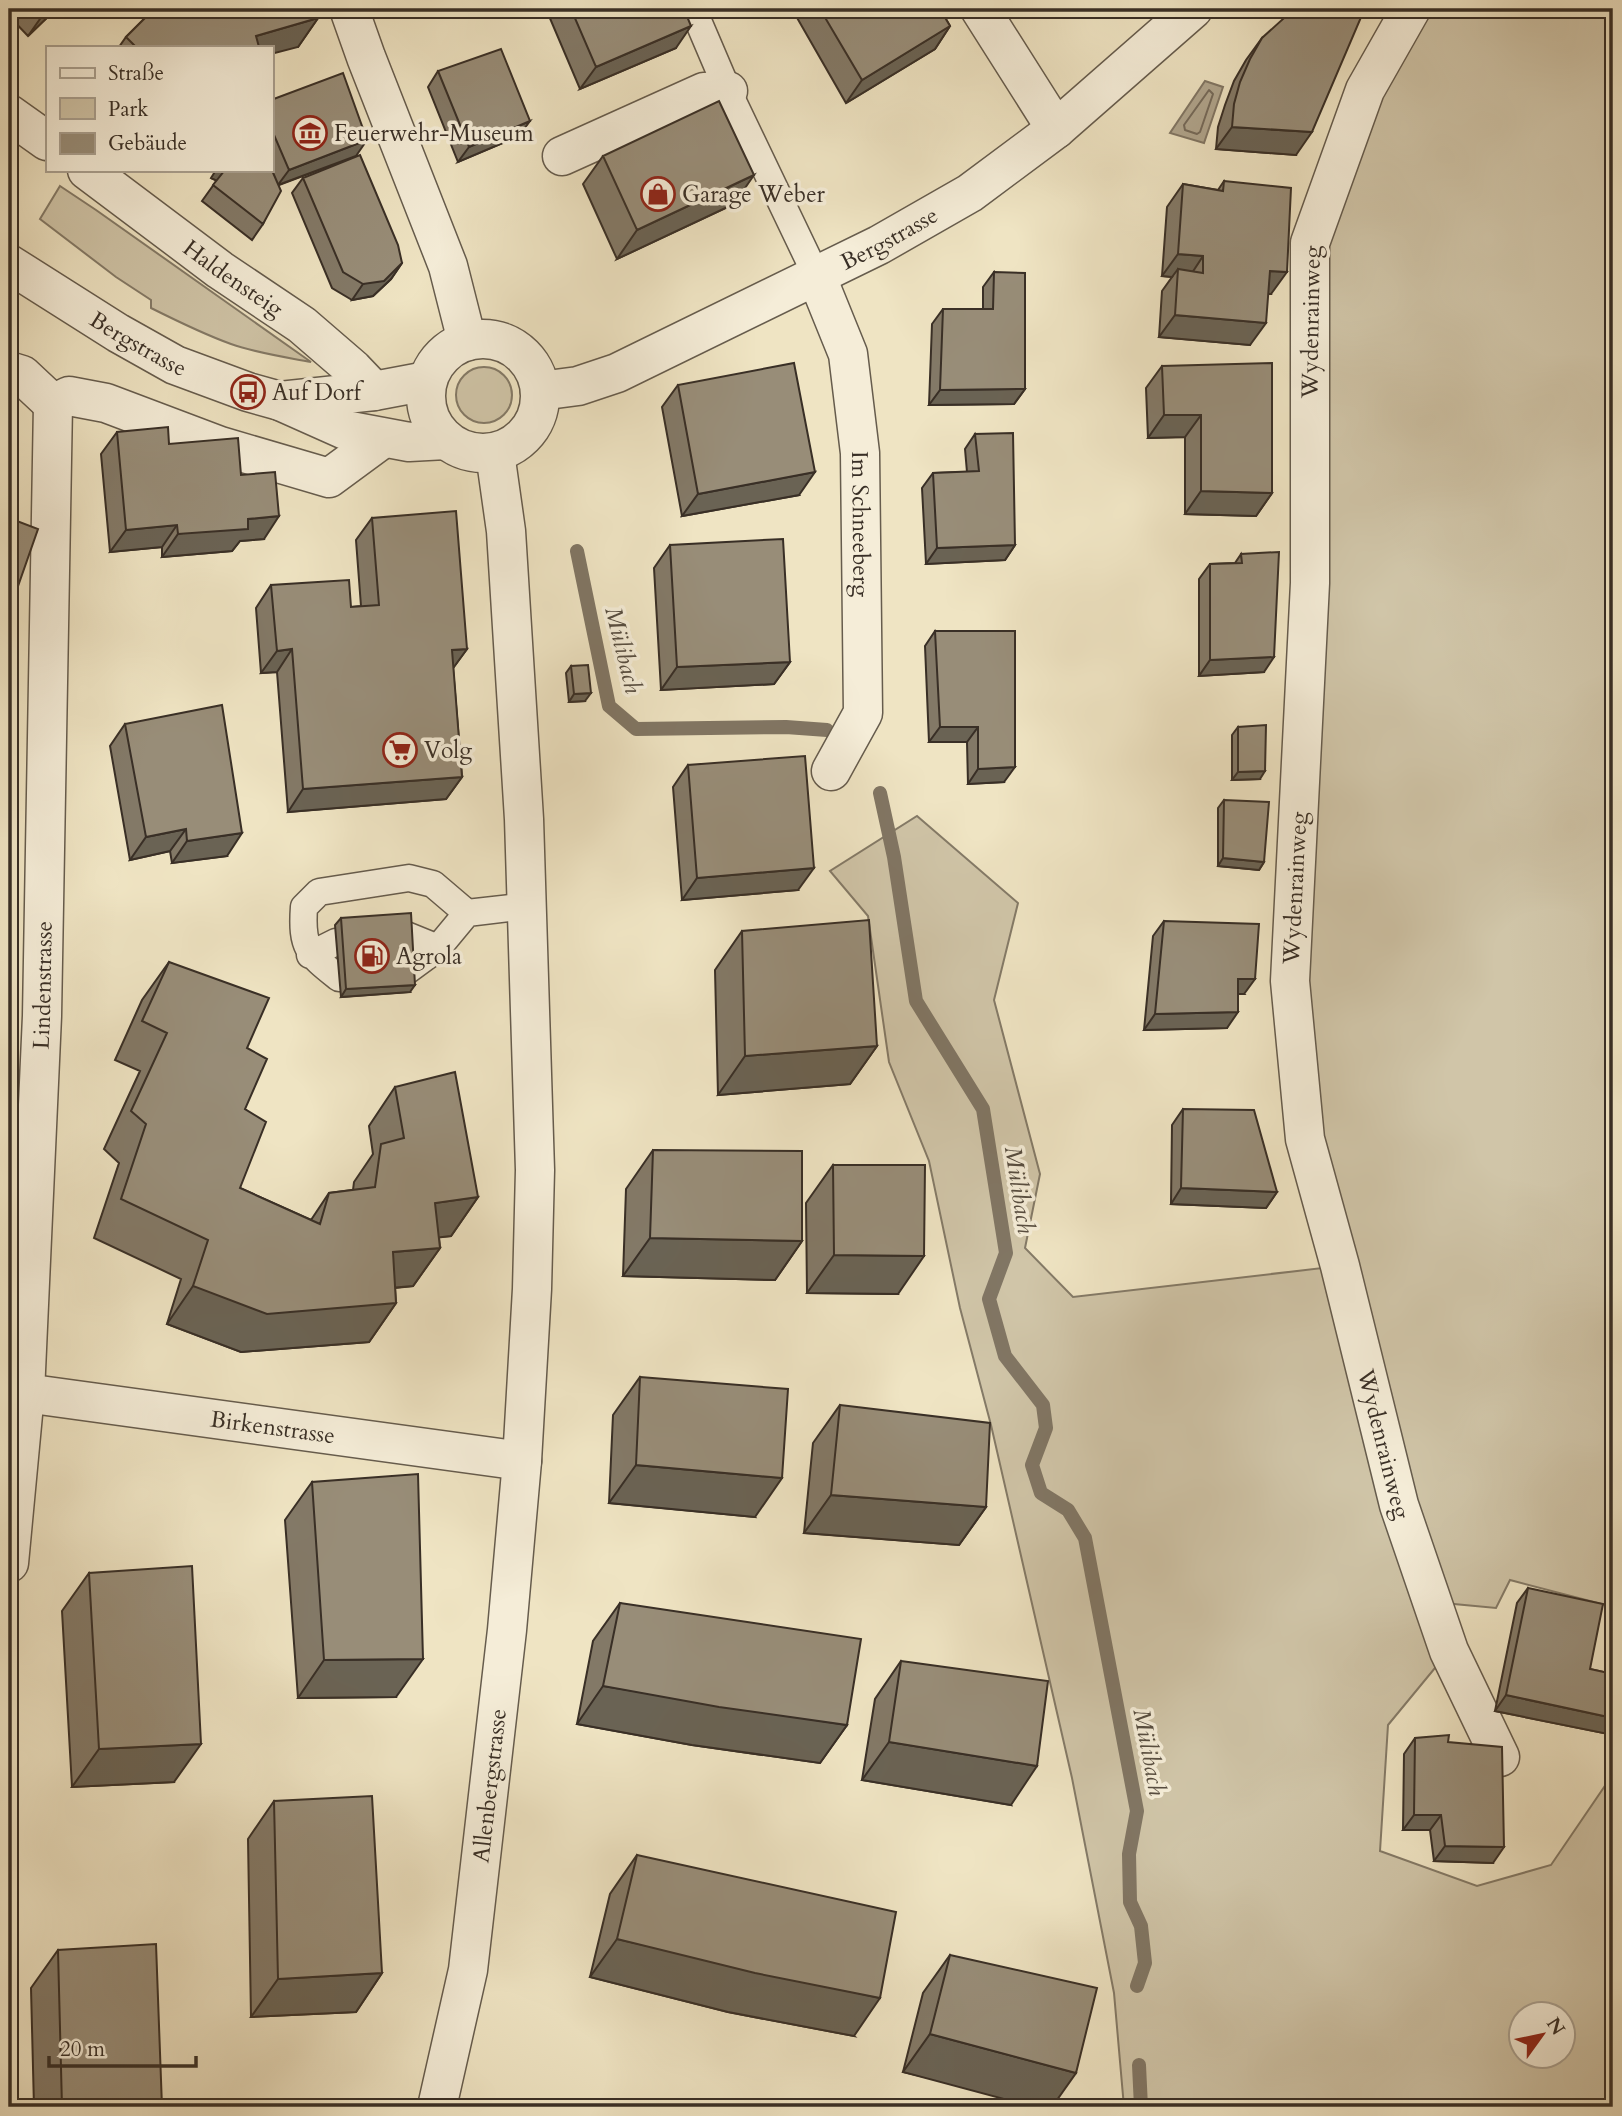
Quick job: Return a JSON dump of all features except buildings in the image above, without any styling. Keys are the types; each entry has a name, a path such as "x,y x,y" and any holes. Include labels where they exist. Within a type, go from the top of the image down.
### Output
{"street":[{"path":"349,9 448,266 467,341"},
{"path":"980,9 1056,129"},
{"name":"Bergstrasse","path":"540,391 578,386 617,373 879,245 970,193 1056,129 1193,9"},
{"name":"Wydenrainweg","path":"1411,9 1364,90 1310,243 1310,583 1290,981 1305,1139 1340,1266 1399,1504 1450,1651 1500,1757"},
{"path":"562,156 705,92 728,91"},
{"path":"9,114 46,140"},
{"name":"Haldensteig","path":"90,172 220,270 302,326 353,369 374,391"},
{"name":"Bergstrasse","path":"9,264 118,333 175,365 280,401 345,430 409,442 446,440 460,450 478,454 495,453"},
{"name":"Im Schneeberg","path":"817,275 848,354 860,453 863,713 831,771"},
{"path":"446,440 435,428 425,397 427,381 433,368 441,356 467,341 487,339 507,344 523,355 534,372 540,391 538,412 530,430 515,445 495,453"},
{"path":"9,371 22,375 53,404 69,396 106,403 220,446 329,478 382,439"},
{"name":"Bergstrasse","path":"280,401 374,391 427,381"},
{"name":"Lindenstrasse","path":"9,1563 25,1393 42,1016 53,404"},
{"name":"Allenbergstrasse","path":"437,2107 468,1970 507,1630 528,1375 535,1170 524,818 506,531 495,453"},
{"name":"Birkenstrasse","path":"25,1393 522,1461"}],"lane":[{"path":"693,9 728,91 817,275"},
{"path":"467,913 433,884 409,878 319,892 304,907 302,928 310,955 339,978 408,970 438,948 467,913 527,906"},
{"path":"310,955 337,943 406,935 438,948"}],"green space":[{"path":"1411,9 1610,9 1613,11 1613,1607 1510,1580 1496,1608 1432,1602 1449,1651 1388,1725 1380,1851 1477,1886 1551,1865 1613,1774 1613,2107 1124,2107 1114,1993 1072,1778 991,1425 960,1308 929,1161 889,1062 868,916 830,871 917,816 1018,903 994,1000 1040,1174 1025,1248 1073,1297 1340,1266 1305,1139 1310,243"},
{"path":"60,186 311,362 231,344 151,308 151,300 40,219"},
{"path":"484,367 495,369 504,375 510,384 510,406 504,415 495,421 484,423 473,421 464,415 458,406 456,395 458,384 464,375 473,369"}],"water":[{"path":"1205,81 1223,87 1204,143 1170,133"}],"waterway":[{"name":"Mülibach","path":"577,551 609,706 636,729 786,727 827,730"},
{"name":"Mülibach","path":"880,793 894,857 916,1001 983,1109 1006,1253 989,1299 1005,1356 1043,1405 1046,1428 1032,1465 1041,1493 1068,1510 1085,1538 1137,1811 1129,1854 1130,1902 1141,1926 1145,1963 1137,1986"},
{"name":"Mülibach","path":"1139,2065 1141,2107"}],"place":[{"name":"Feuerwehr-Museum","path":"310,133"},
{"name":"Garage Weber","path":"658,194"},
{"name":"Auf Dorf","path":"248,392"},
{"name":"Volg","path":"400,750"},
{"name":"Agrola","path":"372,956"}]}
